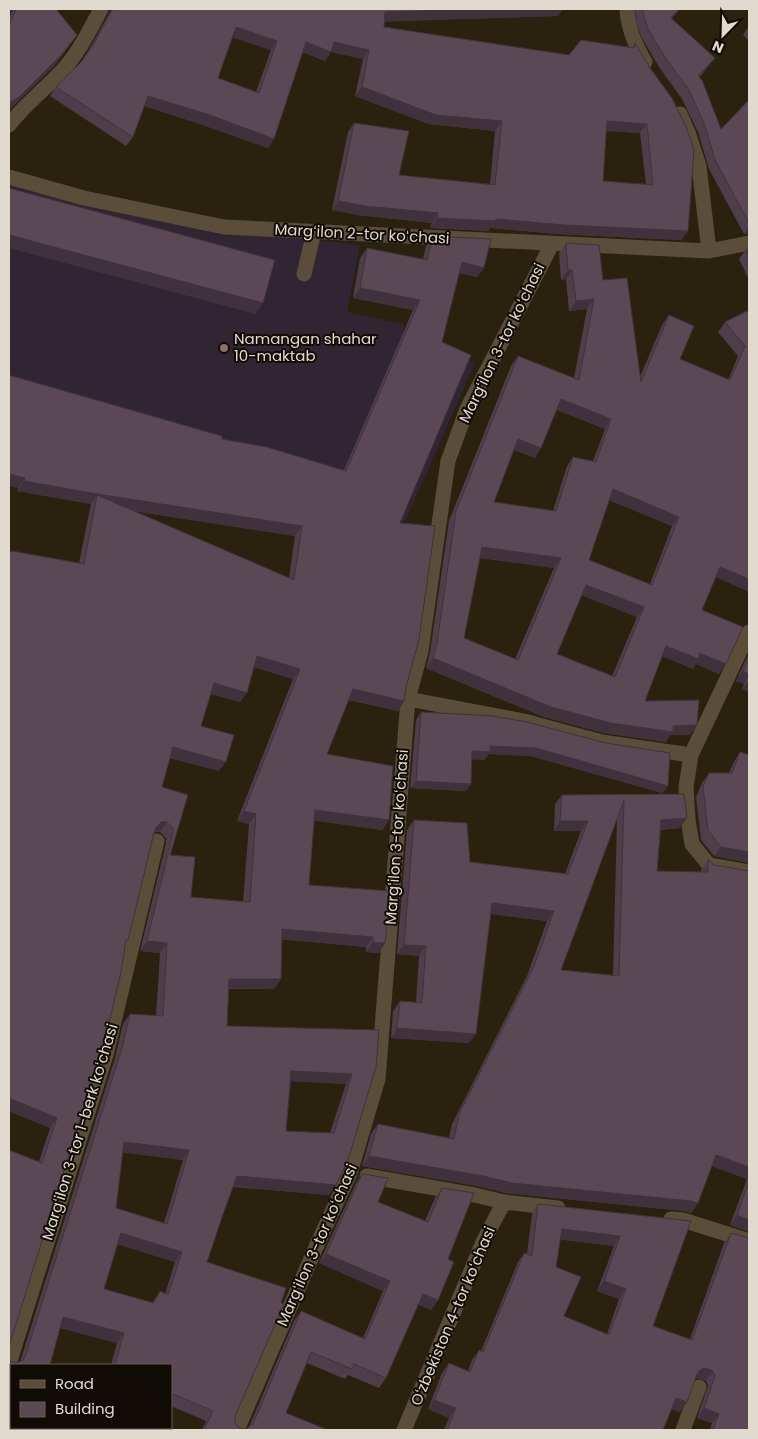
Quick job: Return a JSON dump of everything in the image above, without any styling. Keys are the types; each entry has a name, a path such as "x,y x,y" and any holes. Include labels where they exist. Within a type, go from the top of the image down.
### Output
{"street":[{"path":"9,125 19,112 61,72 80,49 101,9"},
{"path":"627,9 628,24 633,42 651,72"},
{"path":"674,103 689,135 698,166 709,251"},
{"name":"Margʻilon 2-tor koʻchasi","path":"9,177 84,198 224,227 709,251 749,243"},
{"path":"304,274 314,232"},
{"name":"Margʻilon 3-tor koʻchasi","path":"237,1430 350,1173 378,1079 408,699 421,652 448,461 467,409 552,244"},
{"path":"749,632 691,756 686,787 692,844 710,865 749,872"},
{"path":"408,699 524,721 602,742 691,756"},
{"name":"Margʻilon 3-tor 1-berk koʻchasi","path":"9,1364 106,1055 157,841"},
{"path":"350,1173 504,1202 571,1209"},
{"name":"Oʻzbekiston 4-tor koʻchasi","path":"404,1430 484,1240 504,1202"},
{"path":"656,1217 682,1220 749,1241"},
{"path":"683,1430 699,1387"}],"shaded area":[{"name":"Namangan shahar 10-maktab","path":"9,178 244,232 360,245 347,312 404,324 403,333 475,363 401,531 9,449"}],"building":[{"path":"16,9 56,9 77,35 61,55 19,97 9,103 9,26"},
{"path":"113,9 494,9 385,12 384,27 569,55 581,40 634,48 635,43 650,68 672,98 687,129 694,150 688,231 564,225 496,219 495,221 437,218 438,213 365,206 338,201 354,123 409,131 399,175 495,185 502,121 436,115 362,87 369,50 334,42 331,52 306,42 274,139 207,114 148,96 133,137 56,87 81,62","holes":["236,27 277,41 259,93 218,78","607,121 647,124 653,185 603,181"]},
{"path":"643,9 679,9 671,18 715,58 698,76 702,80 721,129 749,100 749,223 715,160 704,123 689,90 665,57 648,29"},
{"path":"9,188 275,260 263,303 9,235"},
{"path":"433,236 491,239 484,268 462,262 442,342 471,355 400,523 435,526 419,639 404,701 353,689 327,754 393,766 389,820 315,810 309,885 390,891 385,943 373,942 373,937 282,929 281,979 229,979 227,1026 379,1030 376,1067 348,1160 336,1185 237,1176 222,1217 207,1262 286,1288 281,1303 284,1304 235,1416 237,1426 241,1429 246,1429 253,1424 301,1311 365,1339 390,1281 326,1254 362,1174 388,1178 378,1202 428,1222 442,1188 474,1193 448,1259 454,1262 438,1300 423,1294 386,1378 354,1364 352,1369 311,1352 286,1413 328,1430 204,1430 213,1411 172,1393 172,1364 115,1364 124,1333 63,1317 50,1364 10,1364 10,1429 160,1429 9,1430 9,1360 14,1363 22,1361 25,1357 122,1048 130,1014 163,1016 167,943 147,941 173,828 167,822 161,822 155,829 128,940 126,940 120,977 104,1043 9,1346 9,1150 42,1163 57,1118 9,1098 9,552 84,564 97,495 294,580 302,526 97,494 24,481 25,478 9,474 9,375 222,436 222,439 267,447 346,471 420,300 360,288 367,248 427,260","holes":["257,656 300,669 244,811 256,814 250,902 191,897 195,857 170,855 188,795 162,787 173,747 226,762 234,735 201,726 214,683 247,693","291,1071 352,1074 334,1133 286,1131","124,1142 189,1150 167,1224 116,1208","121,1233 182,1252 168,1295 160,1291 154,1303 104,1289"]},
{"path":"566,243 599,245 603,280 627,278 641,382 669,315 694,326 680,359 730,380 745,346 725,322 747,311 749,313 749,579 720,567 702,610 743,627 726,664 699,653 699,659 666,646 645,701 699,700 697,725 673,726 673,732 611,723 551,707 433,658 437,643 456,511 518,356 579,380 594,299 576,301 572,270 568,270","holes":["561,399 611,419 596,462 573,457 556,511 494,502 518,439 541,448","613,489 679,517 652,585 589,560","482,547 561,558 518,660 464,638","586,585 644,607 615,677 557,654"]},
{"path":"749,658 749,674 743,671"},
{"path":"421,712 492,716 527,722 606,743 670,753 668,786 536,748 490,746 490,752 472,751 471,784 416,781"},
{"path":"740,752 749,755 749,852 721,847 708,830 703,787 709,773 732,773"},
{"path":"684,794 687,818 661,820 657,871 708,872 708,860 714,865 749,871 749,1167 716,1155 698,1203 512,1183 369,1156 378,1124 454,1139 459,1114 534,966 554,911 492,903 476,1034 397,1028 400,1001 422,1003 426,946 404,945 414,820 467,823 470,862 568,874 588,821 560,821 562,795","holes":["624,800 619,976 561,970"]},
{"path":"749,1181 749,1220 737,1215"},
{"path":"538,1204 691,1221 653,1326 692,1340 731,1233 749,1238 749,1430 713,1430 719,1414 704,1408 715,1376 713,1371 705,1368 697,1374 687,1402 676,1398 663,1430 447,1430 456,1408 434,1400 449,1363 470,1372 479,1350 483,1352 524,1253 532,1256","holes":["562,1229 620,1236 604,1281 626,1289 609,1335 564,1316 581,1277 556,1267"]}],"place":[{"name":"Namangan shahar 10-maktab","path":"224,348"}]}
